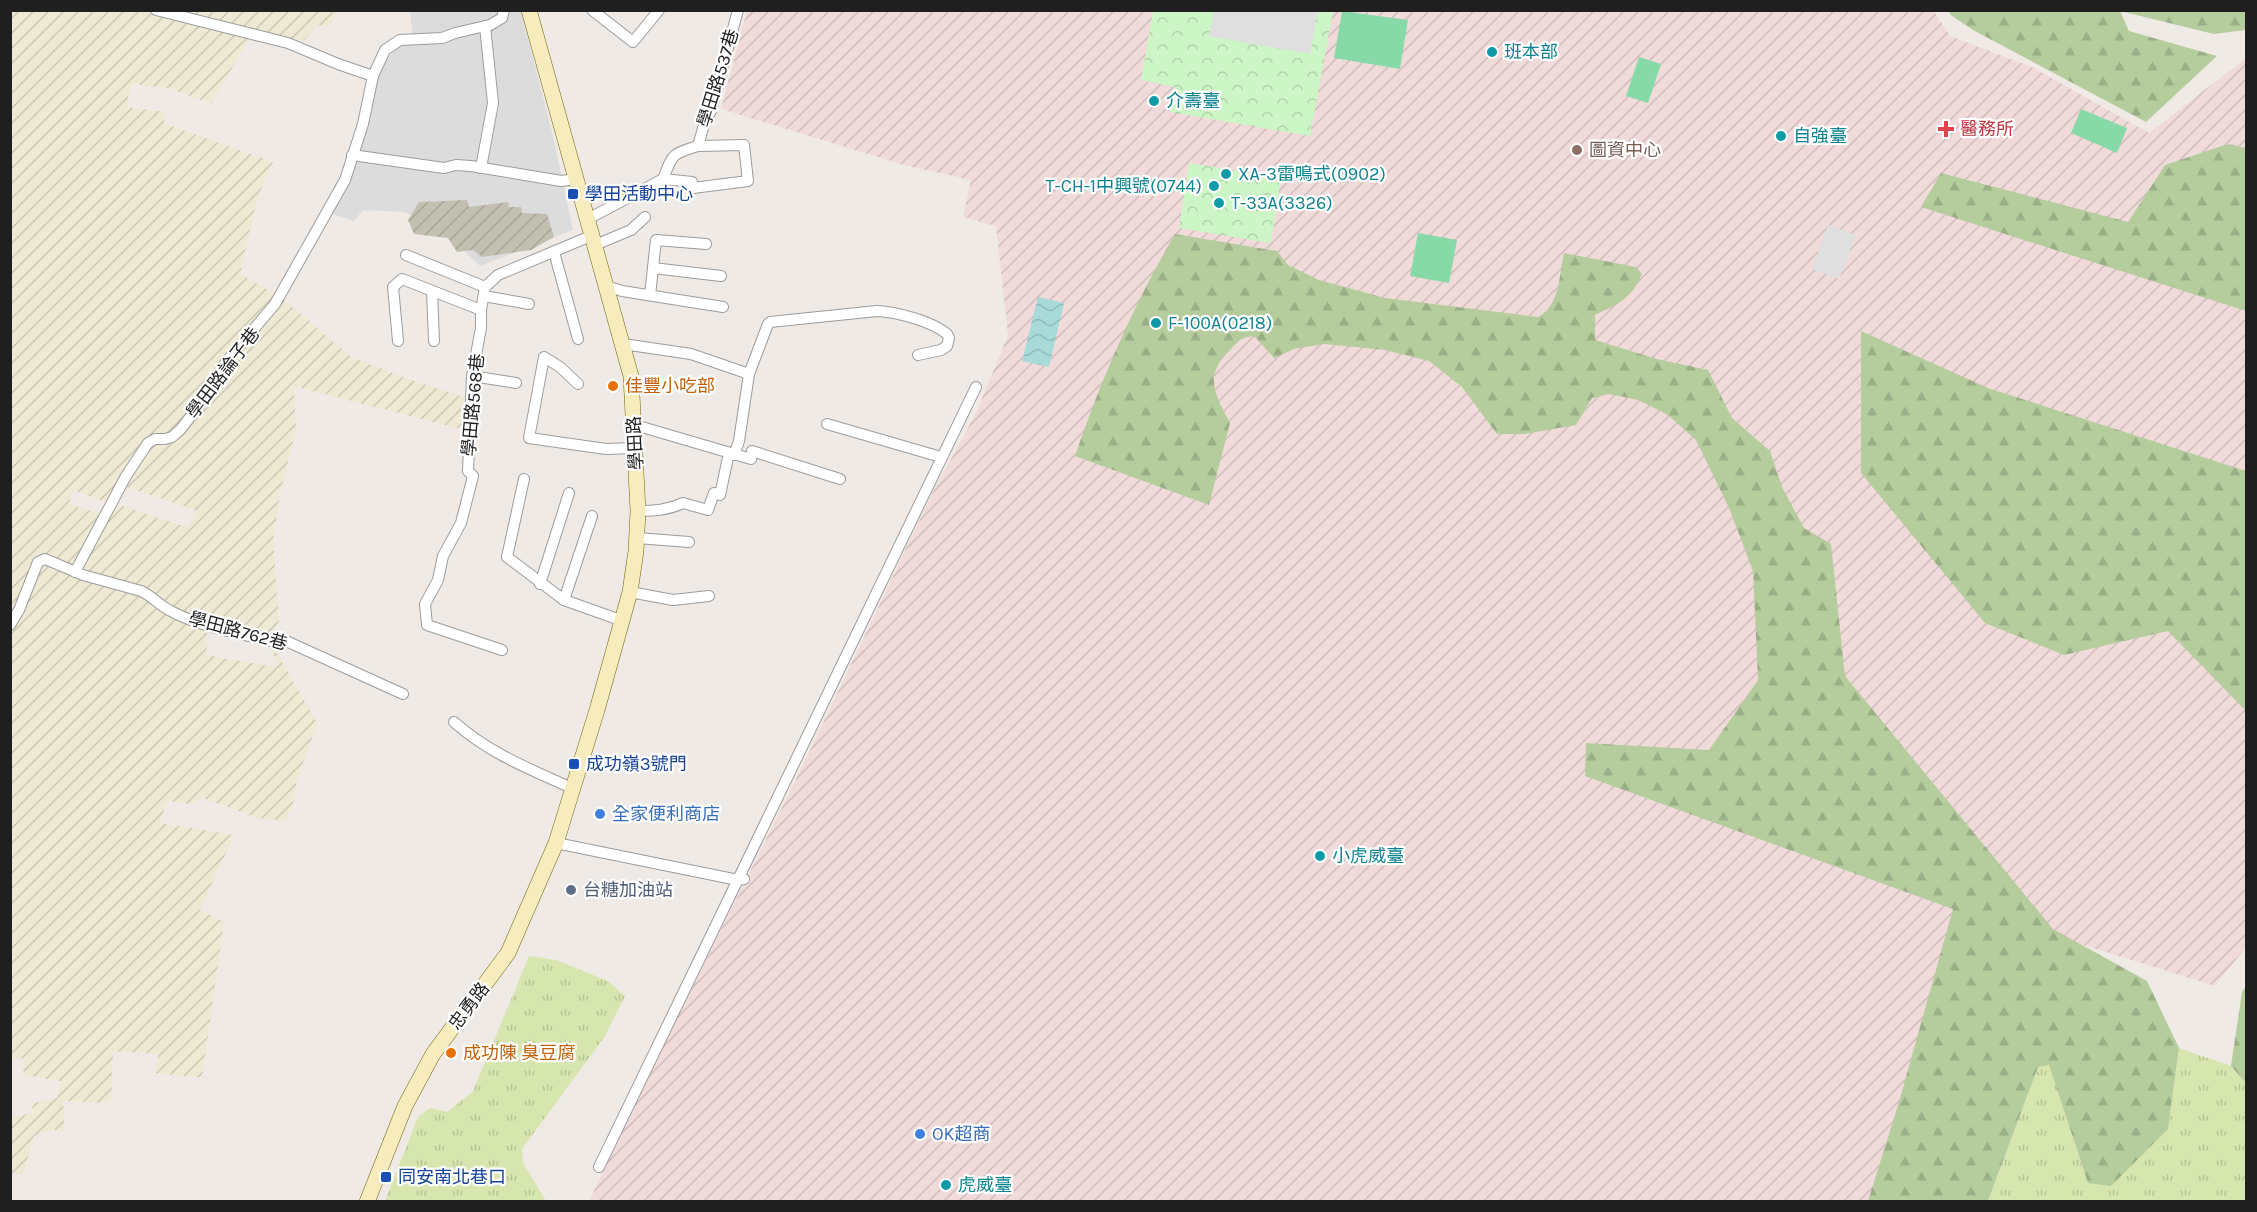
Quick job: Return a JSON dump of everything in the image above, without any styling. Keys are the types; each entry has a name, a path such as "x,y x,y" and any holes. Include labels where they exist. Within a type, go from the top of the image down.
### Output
{"main road":[{"name":"學田路","path":"529,10 631,376 638,511 630,592 623,621 556,843"},
{"name":"忠勇路","path":"367,1202 413,1090 433,1054 508,953 556,843"}],"street":[{"path":"156,10 288,43 373,76"},
{"name":"學田路論子巷","path":"75,572 126,476 148,443 155,439 172,437 180,430 198,407 226,362 275,304 345,180 363,124 373,76 385,50 400,40 442,38 490,25 502,18 504,10"},
{"path":"592,10 633,42 659,10"},
{"name":"學田路537巷","path":"698,146 705,121 711,111 738,10"},
{"path":"481,168 493,103 485,26"},
{"name":"學田路537巷","path":"744,145 748,181 693,188 692,182 663,179 671,158 676,152 698,146 744,145"},
{"path":"352,154 444,168 456,165 481,168 561,181 577,179"},
{"path":"588,219 663,179"},
{"path":"484,292 498,274 554,252 630,230 645,217"},
{"path":"650,295 656,240 706,244"},
{"path":"554,252 578,339"},
{"path":"406,255 484,292 529,304"},
{"path":"653,268 721,276"},
{"path":"398,340 393,287 402,279 481,310"},
{"path":"606,286 622,291 723,307"},
{"path":"432,291 434,341"},
{"name":"學田路568巷","path":"484,292 481,310 482,328 472,376 468,471 473,477 461,523 443,556 438,580 425,604 427,625 502,650"},
{"path":"638,511 658,511 683,503 708,510 714,493 720,495 732,454 739,441 749,374 768,324 774,321 877,311 890,312 914,319 947,334 949,342 941,350 918,355"},
{"path":"623,344 691,354 749,374"},
{"path":"578,384 560,367 544,357 529,438 606,449 635,448"},
{"path":"472,376 516,383"},
{"path":"599,1167 742,879 976,387"},
{"path":"827,424 941,457"},
{"path":"634,425 750,459 752,451 840,478"},
{"path":"524,479 507,557 564,600 623,621"},
{"path":"540,584 569,492"},
{"path":"564,600 592,516"},
{"path":"637,538 689,542"},
{"name":"學田路762巷","path":"10,625 19,610 38,562 45,559 110,584 141,591 169,611 190,619 270,641 273,639 285,641 403,694"},
{"path":"630,592 673,600 709,596"},
{"path":"454,722 494,753 574,789"},
{"path":"556,843 742,879"}],"shaded area":[{"path":"1214,10 1318,11 1310,54 1209,36"},
{"path":"11,11 337,11 329,27 317,25 304,41 255,29 211,104 169,88 131,84 126,107 165,112 164,123 273,162 257,199 240,274 281,297 351,357 405,378 470,399 468,431 294,386 296,430 281,489 273,539 279,622 268,637 317,723 297,780 293,804 285,821 258,818 199,797 193,804 167,801 160,823 234,835 200,910 224,922 202,1078 155,1073 158,1054 113,1051 111,1103 63,1101 65,1132 54,1130 34,1136 23,1174 11,1174 11,1116 32,1114 33,1103 57,1098 60,1081 23,1075 25,1058 10,1059","holes":["124,486 195,510 189,528 117,504","73,490 108,503 104,515 69,504","208,626 268,643 278,665 269,666 206,655"]},
{"path":"410,11 521,11 554,140 573,230 480,266 436,224 403,212 363,210 354,221 324,211 348,176 362,119 385,61 403,41 413,39"},
{"path":"747,11 1934,11 1950,36 2032,67 2149,133 2246,58 2246,947 2215,986 1993,917 1890,1201 589,1202 629,1115 803,765 933,492 976,413 1008,335 996,226 963,217 971,180 904,165 721,109"},
{"path":"467,200 469,207 508,202 509,207 521,207 522,213 547,214 554,237 531,250 482,257 473,250 457,252 448,238 414,234 408,220 419,202"},
{"path":"1828,225 1856,235 1839,279 1812,269"}],"green space":[{"path":"1153,11 1333,11 1310,136 1170,112 1175,87 1141,80"},
{"path":"1342,11 1408,20 1400,69 1334,58"},
{"path":"1948,11 2120,11 2129,31 2217,56 2146,122 1973,30"},
{"path":"2120,11 2246,11 2246,30 2214,34"},
{"path":"1639,57 1661,64 1648,103 1626,96"},
{"path":"2081,109 2127,128 2117,153 2071,133"},
{"path":"2228,144 2246,148 2246,311 1921,207 1941,173 2128,222 2165,165"},
{"path":"1189,163 1281,178 1271,243 1179,228"},
{"path":"1418,233 1457,240 1449,283 1410,276"},
{"path":"1175,234 1277,251 1288,265 1319,280 1385,298 1538,317 1545,312 1555,298 1564,253 1636,267 1642,274 1633,290 1618,304 1595,315 1595,340 1657,359 1708,370 1732,418 1770,451 1783,489 1804,528 1831,544 1845,676 2053,929 2147,981 2179,1048 2168,1129 2111,1186 2088,1183 2049,1065 2038,1067 1988,1201 1868,1201 1899,1102 1953,909 1585,776 1586,743 1709,750 1758,680 1753,571 1729,508 1696,440 1668,415 1638,400 1609,394 1592,398 1576,425 1525,434 1497,434 1462,387 1429,361 1385,350 1324,344 1294,349 1274,358 1254,336 1243,338 1235,344 1216,368 1214,385 1216,394 1230,423 1209,505 1075,456 1119,342"},
{"path":"1861,331 1988,388 2246,471 2246,711 2168,631 2064,655 1985,623 1861,473"},
{"path":"529,956 556,960 608,981 625,996 605,1036 522,1149 523,1163 546,1201 385,1201 418,1117 430,1108 447,1112 473,1091"},
{"path":"2246,986 2246,1083 2231,1066 2242,992"},
{"path":"2179,1048 2231,1066 2246,1083 2246,1201 1988,1202 2038,1067 2049,1064 2088,1183 2168,1129"}],"water":[{"path":"1038,297 1064,303 1049,367 1022,361"}],"place":[{"name":"班本部","path":"1492,52"},
{"name":"介壽臺","path":"1154,101"},
{"name":"醫務所","path":"1946,129"},
{"name":"自強臺","path":"1781,136"},
{"name":"圖資中心","path":"1577,150"},
{"name":"XA-3雷鳴式(0902)","path":"1226,174"},
{"name":"T-CH-1中興號(0744)","path":"1214,186"},
{"name":"學田活動中心","path":"573,194"},
{"name":"T-33A(3326)","path":"1219,203"},
{"name":"F-100A(0218)","path":"1156,323"},
{"name":"佳豐小吃部","path":"613,386"},
{"name":"成功嶺3號門","path":"574,764"},
{"name":"全家便利商店","path":"600,814"},
{"name":"小虎威臺","path":"1320,856"},
{"name":"台糖加油站","path":"571,890"},
{"name":"成功陳 臭豆腐","path":"451,1053"},
{"name":"OK超商","path":"920,1134"},
{"name":"同安南北巷口","path":"386,1177"},
{"name":"虎威臺","path":"946,1185"}]}
